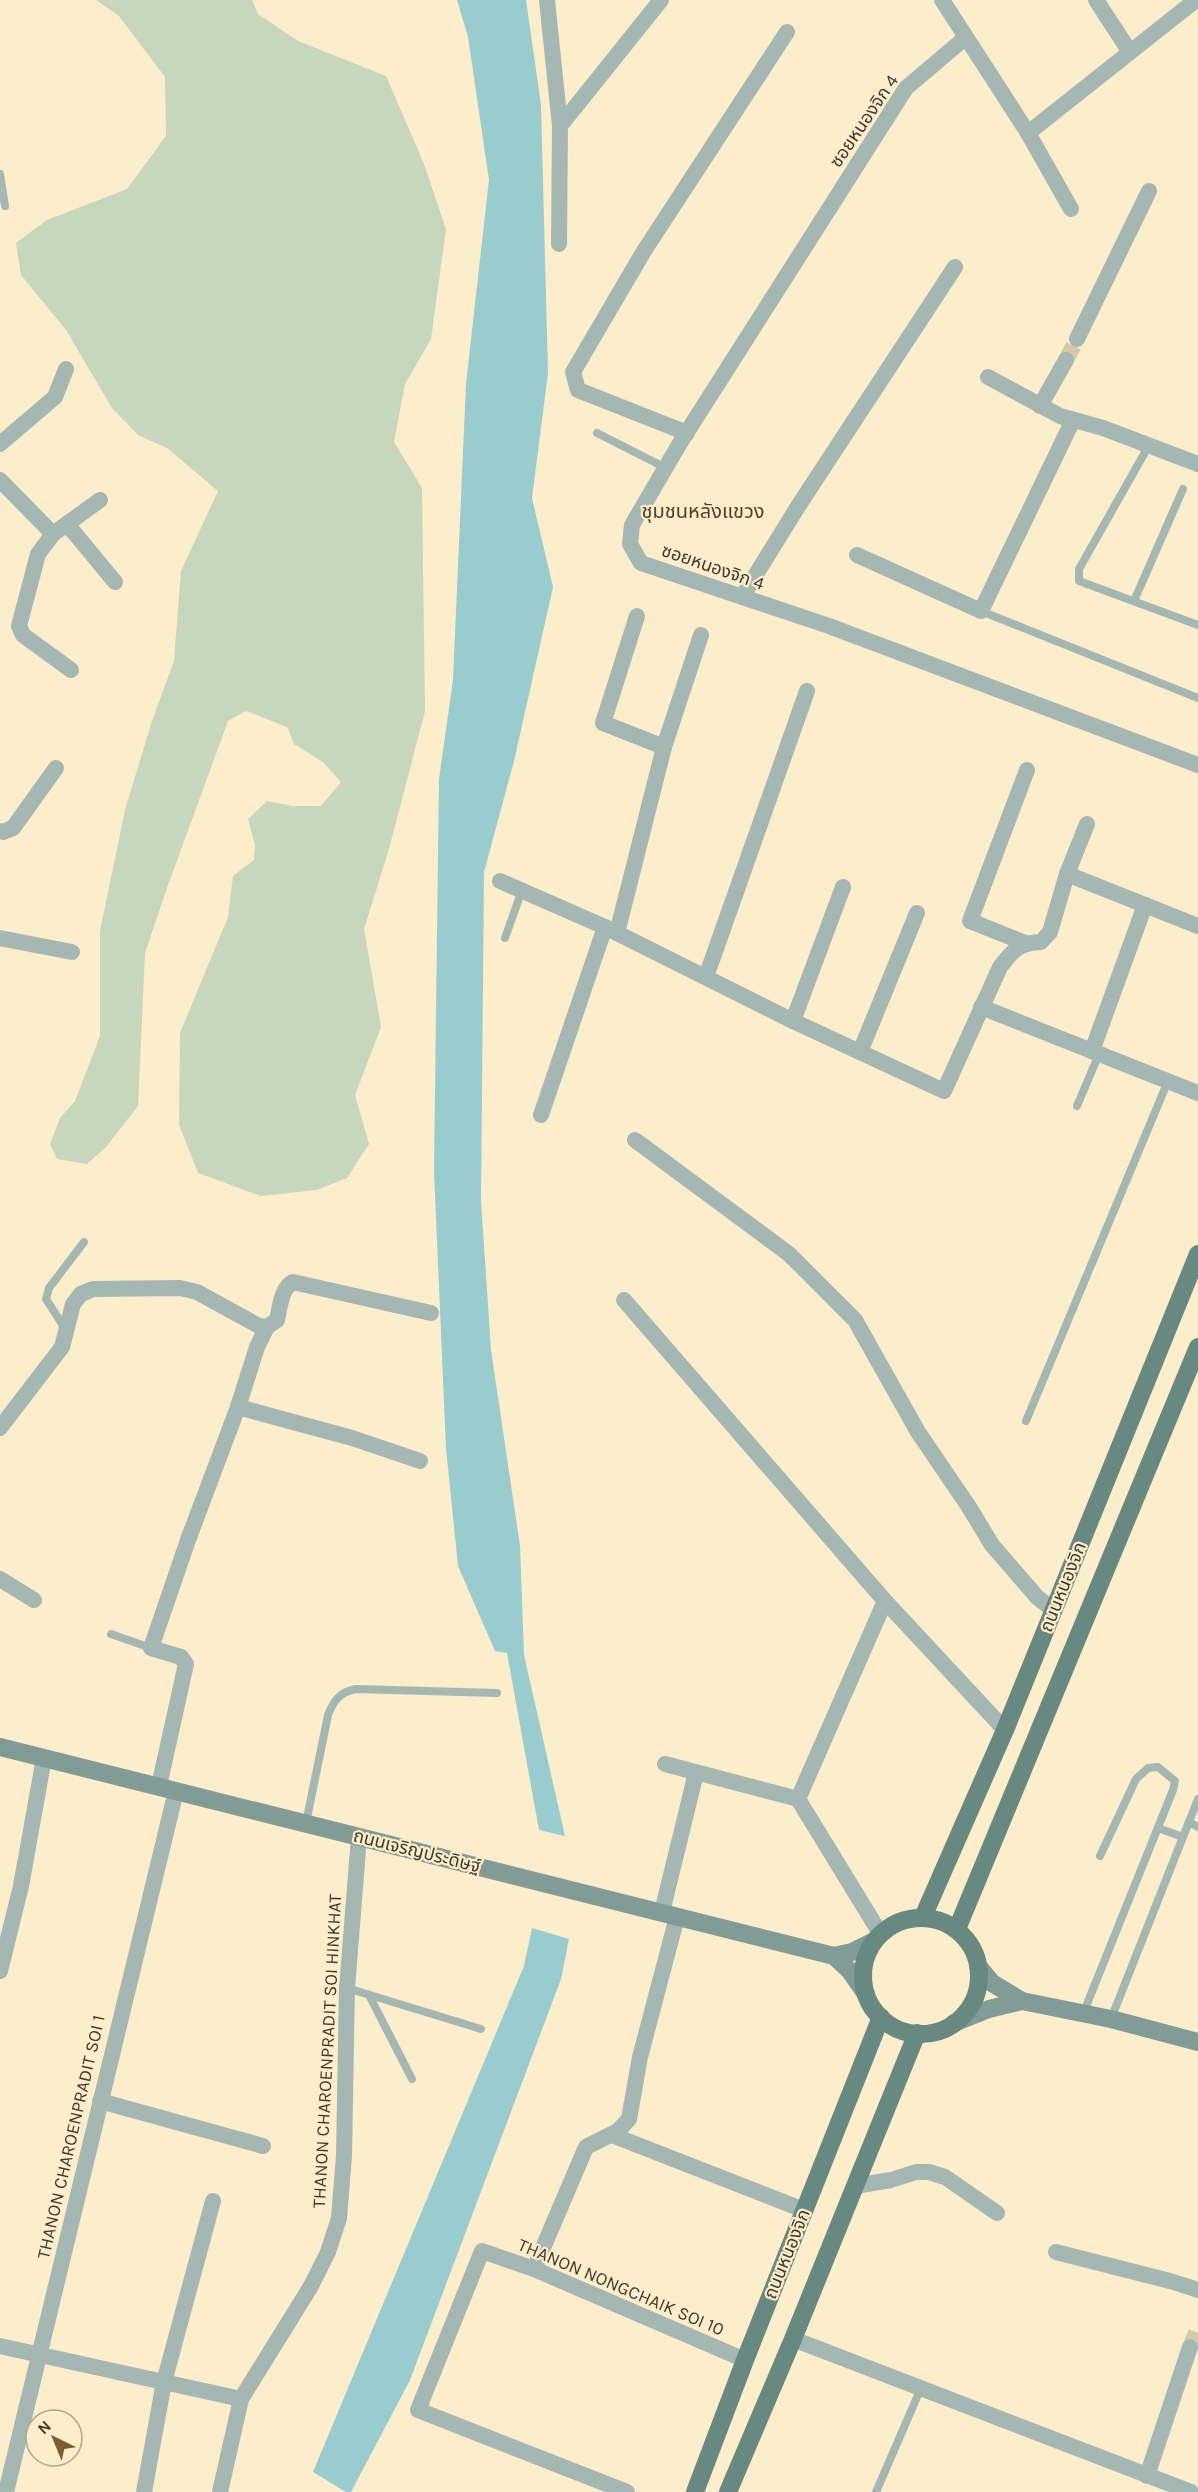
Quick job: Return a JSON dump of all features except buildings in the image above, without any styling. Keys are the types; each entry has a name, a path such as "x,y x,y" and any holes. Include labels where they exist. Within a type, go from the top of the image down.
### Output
{"main road":[{"name":"ถนนหนองจิก","path":"923,1917 1005,1731 1198,1254"},
{"name":"ถนนหนองจิก","path":"957,1929 1198,1347"},
{"name":"ถนนเจริญประดิษฐ์","path":"0,1747 834,1956"},
{"path":"923,1917 941,1920 957,1929 970,1944 978,1966 979,1982 974,2001 962,2017 954,2023 945,2029 927,2034 907,2032 889,2025 874,2011 866,1994 850,1971 834,1956 852,1952 892,1925 904,1920 923,1917"},
{"path":"866,1994 863,1976 866,1958 877,1937"},
{"path":"978,1966 992,1983 1022,2001 1111,2019 1198,2042"},
{"path":"954,2023 989,2009 1022,2001"},
{"name":"ถนนหนองจิก","path":"695,2492 881,2017"},
{"name":"ถนนหนองจิก","path":"728,2492 793,2339 917,2033"}],"street":[{"path":"548,0 560,126 559,244"},
{"path":"560,126 661,0"},
{"path":"942,0 1028,133 1071,209"},
{"path":"1096,0 1130,52"},
{"path":"1028,133 1196,0"},
{"path":"687,433 578,390 573,372 644,251 787,32"},
{"name":"ซอยหนองจิก 4","path":"965,38 906,88 687,433 632,525 630,544 641,564 829,626 1198,765"},
{"path":"1077,339 1149,191"},
{"path":"742,597 797,508 955,267"},
{"path":"1040,406 1066,360"},
{"path":"0,444 55,397 66,369"},
{"path":"988,377 1040,406 1073,420 1102,428 1198,464"},
{"path":"857,555 981,611 1073,420"},
{"path":"0,480 60,529 115,582"},
{"path":"71,670 22,635 19,626 38,554 60,529 100,500"},
{"path":"637,616 603,723 664,747"},
{"path":"541,1115 611,930 664,747 700,635"},
{"path":"706,977 807,691"},
{"path":"0,831 9,831 13,828 56,768"},
{"path":"1027,770 970,921 1025,943 1041,942 1050,932 1067,874 1087,824"},
{"path":"1067,874 1198,926"},
{"path":"500,881 611,930 793,1021 944,1091 1000,967 1008,956 1025,943"},
{"path":"793,1021 843,887"},
{"path":"1096,1053 1145,905"},
{"path":"860,1052 916,913"},
{"path":"0,938 72,952"},
{"path":"981,1007 1198,1093"},
{"path":"635,1140 789,1254 855,1320 918,1432 988,1539 1037,1597 1053,1610"},
{"path":"152,1648 188,1540 238,1407 257,1347 267,1327 277,1320 288,1284 293,1282 431,1313"},
{"path":"0,1428 10,1418 62,1347 73,1304 81,1294 93,1289 180,1288 197,1292 259,1326 267,1327"},
{"path":"624,1300 885,1600 1005,1731"},
{"path":"238,1407 352,1438 420,1461"},
{"path":"0,1579 34,1600"},
{"path":"798,1799 885,1600"},
{"name":"THANON CHAROENPRADIT SOI 1","path":"6,2492 100,2101 167,1789 186,1664 180,1658 152,1648"},
{"path":"0,1971 21,1886 44,1758"},
{"path":"665,1764 798,1799 877,1937"},
{"path":"534,2269 586,2147 612,2135 629,2119 696,1773"},
{"name":"THANON CHAROENPRADIT SOI HINKHAT","path":"220,2492 241,2399 311,2286 328,2252 339,2217 344,2156 347,1988 359,1837"},
{"path":"100,2101 263,2146"},
{"path":"612,2135 804,2210"},
{"path":"855,2186 891,2180 916,2172 929,2172 945,2176 997,2213"},
{"path":"144,2492 164,2382 213,2201"},
{"name":"THANON NONGCHAIK SOI 10","path":"627,2492 418,2410 482,2251 534,2269 745,2360"},
{"path":"1056,2252 1198,2290"},
{"path":"793,2339 1191,2492"},
{"path":"0,2346 241,2399"},
{"path":"1148,2476 1190,2347"}],"lane":[{"path":"0,174 5,206"},
{"path":"597,433 666,468"},
{"path":"1148,447 1079,569 1078,581 1198,625"},
{"path":"1134,601 1183,489"},
{"path":"981,611 1198,698"},
{"path":"505,938 522,890"},
{"path":"1077,1106 1096,1053"},
{"path":"1026,1420 1168,1082"},
{"path":"67,1331 51,1311 46,1299 49,1288 84,1242"},
{"path":"111,1634 152,1648"},
{"path":"306,1823 328,1715 334,1702 344,1691 356,1689 497,1692"},
{"path":"1083,2014 1175,1781 1158,1767 1148,1768 1136,1779 1100,1856"},
{"path":"1111,2019 1198,1798"},
{"path":"1189,1822 1198,1827"},
{"path":"1158,1828 1183,1837"},
{"path":"347,1988 481,2029"},
{"path":"369,1995 412,2079"},
{"path":"876,2492 921,2388"}],"green space":[{"path":"96,0 252,0 258,14 298,41 386,76 424,164 446,229 431,339 405,384 394,442 422,488 425,711 389,849 364,929 381,1027 355,1095 369,1144 347,1178 316,1190 261,1196 198,1173 179,1125 180,1033 228,917 233,876 254,860 255,845 248,819 267,801 292,806 321,806 341,782 323,762 294,744 287,727 246,711 228,721 145,953 138,1106 106,1147 87,1164 57,1159 50,1144 60,1118 75,1101 100,1036 100,931 125,810 152,721 174,661 181,571 218,491 167,448 138,435 112,408 66,330 21,275 16,243 47,220 127,189 166,136 165,77 119,16"}],"water":[{"path":"457,0 526,0 541,105 548,373 532,498 553,587 514,761 484,872 481,1201 491,1350 520,1546 524,1655 565,1836 539,1830 507,1653 495,1651 458,1566 446,1448 434,1171 439,779 453,680 466,384 489,180 468,37"},
{"path":"532,1928 569,1939 561,1979 410,2380 351,2492 346,2492 313,2472 524,1966"}],"tunnel":[{"path":"1066,360 1077,339"},
{"path":"1190,2347 1198,2328"}],"district":[{"name":"ชุมชนหลังแขวง","path":"703,511"}]}
